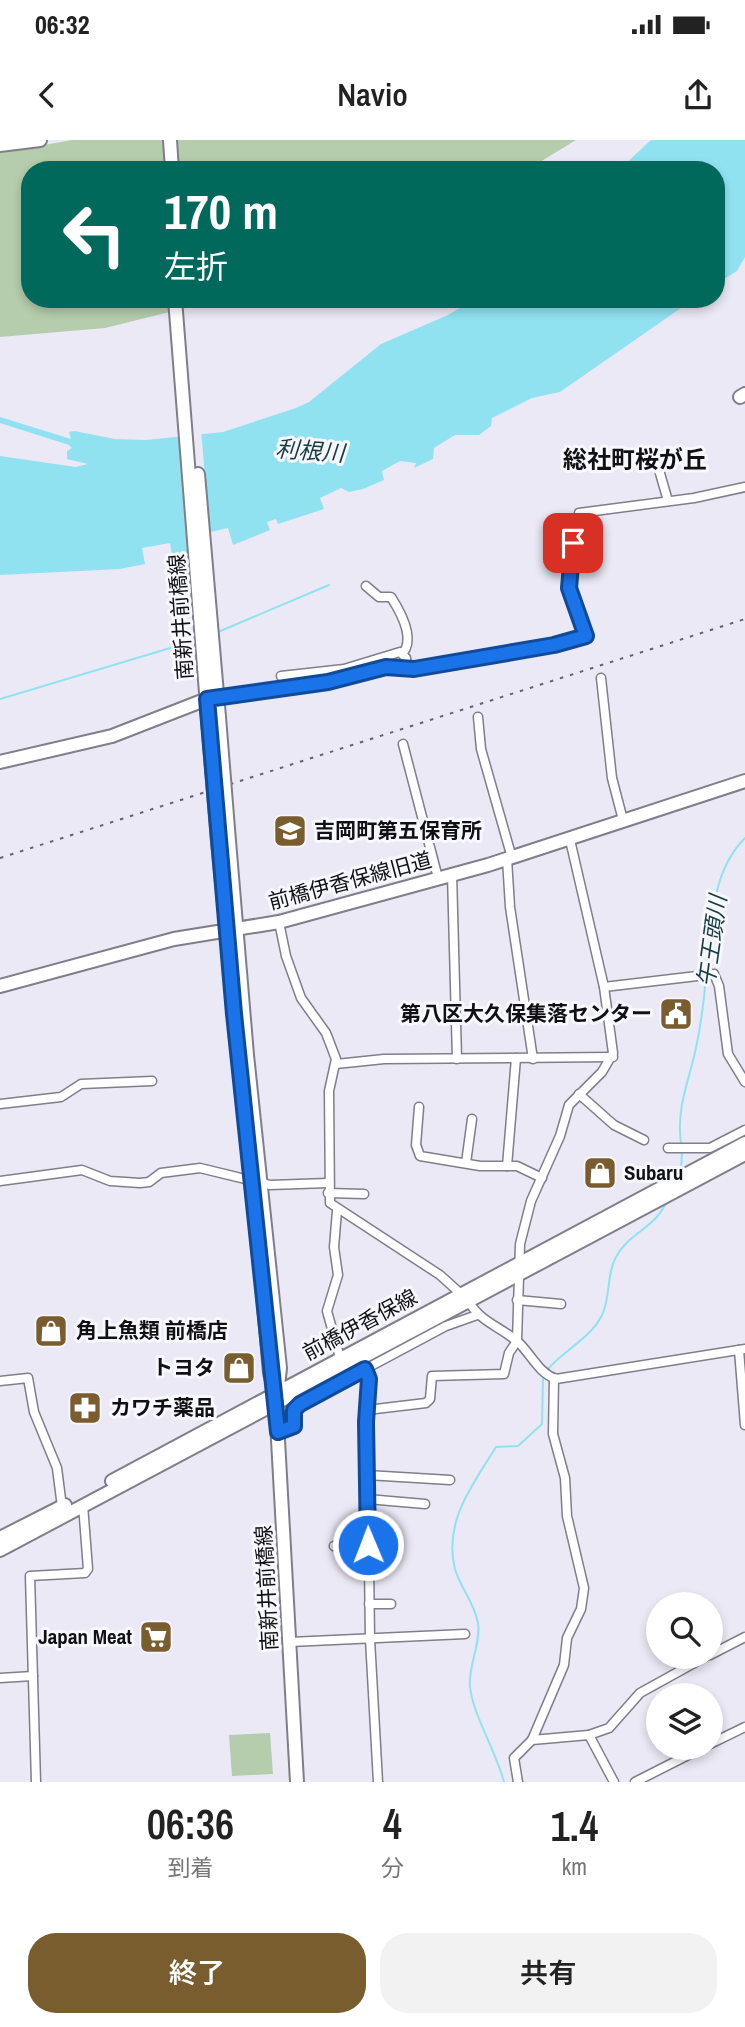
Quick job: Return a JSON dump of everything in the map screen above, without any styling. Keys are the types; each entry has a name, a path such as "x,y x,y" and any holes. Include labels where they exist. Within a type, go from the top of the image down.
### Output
{"main road":[{"path":"0,145 40,140"},
{"path":"162,140 163,161"},
{"path":"170,140 171,161"},
{"name":"南新井前橋線","path":"176,308 211,681"},
{"name":"南新井前橋線","path":"184,308 231,929 256,1181 281,1368 276,1397 297,1782"},
{"path":"0,762 112,736 212,698 328,682 378,669"},
{"name":"前橋伊香保線旧道","path":"0,986 174,939 279,922 570,840 745,781"},
{"path":"688,1179 745,1143"},
{"path":"688,1179 745,1154"},
{"name":"前橋伊香保線","path":"0,1538 465,1298 519,1262 665,1186 688,1179"},
{"name":"前橋伊香保線","path":"0,1550 83,1506 340,1358 465,1298 518,1276 655,1202 688,1179"}],"street":[{"path":"656,457 668,501"},
{"path":"378,669 407,669 537,648 586,636 568,585 579,513 745,487"},
{"path":"366,586 379,597 391,597 398,607 408,641 403,653 407,669"},
{"path":"281,676 344,669 390,653 403,653"},
{"path":"601,678 612,778 623,820"},
{"path":"478,718 481,749 510,858 510,907 533,1059"},
{"path":"403,744 438,878"},
{"path":"367,1410 429,1402 432,1376 504,1374 509,1353 517,1341 519,1262 530,1206 569,1105 612,1057 604,987 570,840"},
{"path":"452,874 457,1059"},
{"path":"279,922 301,998 331,1041 336,1064 329,1091 328,1193 330,1203 337,1211 440,1275 465,1298 477,1315 517,1341 541,1369 552,1377 584,1376 742,1350 745,1425"},
{"path":"604,987 712,974 719,984 728,1054 745,1082"},
{"path":"336,1064 384,1059 612,1057"},
{"path":"507,1166 516,1058"},
{"path":"0,1104 64,1096 81,1084 152,1081"},
{"path":"579,1094 614,1125 644,1140"},
{"path":"419,1107 416,1145 419,1154 466,1164 525,1169 542,1178"},
{"path":"466,1164 472,1119"},
{"path":"668,1148 710,1148 745,1130"},
{"path":"0,1181 82,1170 110,1181 140,1183 149,1182 162,1174 200,1168 256,1181 328,1183"},
{"path":"328,1193 364,1194"},
{"path":"337,1211 334,1247 338,1275 327,1311 340,1358"},
{"path":"517,1300 561,1304"},
{"path":"278,1432 294,1426 294,1410 300,1404 446,1326 477,1315"},
{"path":"365,1369 369,1379 369,1604 378,1782"},
{"path":"519,1782 514,1758 532,1740 564,1665 567,1638 580,1609 584,1588 567,1516 565,1478 553,1434 552,1377"},
{"path":"0,1381 28,1378 34,1412 57,1468 62,1507"},
{"path":"367,1475 450,1480"},
{"path":"367,1499 425,1504"},
{"path":"36,1782 30,1576 85,1573 87,1558 83,1506"},
{"path":"334,1546 368,1545"},
{"path":"369,1604 391,1604"},
{"path":"290,1642 465,1634"},
{"path":"723,1648 745,1637"},
{"path":"532,1740 589,1735 609,1728 640,1693 683,1669"},
{"path":"0,1678 33,1676"},
{"path":"723,1738 745,1727"},
{"path":"589,1735 614,1782"},
{"path":"635,1782 678,1760"}],"green space":[{"path":"72,140 576,140 542,161 21,161 21,308 186,308 105,328 0,337 0,153"},
{"path":"270,1733 273,1774 232,1776 229,1735"}],"water":[{"path":"651,140 745,140 745,257 737,271 725,278 725,161 629,161"},
{"name":"利根川","path":"460,308 681,308 560,392 532,398 492,418 491,426 479,435 455,435 434,448 433,459 414,468 416,463 400,461 382,471 384,480 349,492 341,488 320,498 324,509 278,524 276,519 267,522 270,530 233,545 228,528 202,534 189,557 173,560 170,543 142,548 145,564 120,569 0,575 0,456 76,467 88,464 67,459 67,451 72,448 69,445 0,423 0,417 71,439 69,432 74,431 115,439 146,440 223,432 309,402 381,344"}],"pier":[{"path":"201,430 210,536 206,537 207,557 188,561 179,433"}],"waterway":[{"path":"218,632 329,585"},
{"path":"0,699 197,640"},
{"name":"午王頭川","path":"707,972 712,919 719,884 725,867 745,838"},
{"name":"午王頭川","path":"681,1143 680,1118 698,1039 706,977"},
{"name":"午王頭川","path":"681,1171 682,1152"},
{"name":"午王頭川","path":"548,1369 597,1323 605,1308 616,1257 628,1242 655,1219 667,1201"},
{"name":"午王頭川","path":"504,1782 472,1698 470,1679 478,1639 478,1623 455,1569 453,1535 462,1504 496,1447 518,1446 542,1424 543,1377"}],"railway":[{"path":"0,858 745,619"}],"place":[{"name":"吉岡町第五保育所","path":"290,831"},
{"name":"第八区大久保集落センター","path":"676,1014"},
{"name":"Subaru","path":"600,1173"},
{"name":"角上魚類 前橋店","path":"51,1331"},
{"name":"トヨタ","path":"239,1368"},
{"name":"カワチ薬品","path":"85,1408"},
{"name":"Japan Meat","path":"156,1637"}],"district":[{"name":"総社町桜が丘","path":"635,460"}],"route":[{"path":"368,1545 366,1422 369,1379 365,1369 300,1404 294,1410 294,1426 278,1432 261,1291 258,1235 222,891 207,699 328,682 386,667 414,669 554,645 586,636 569,588 573,543"}]}
